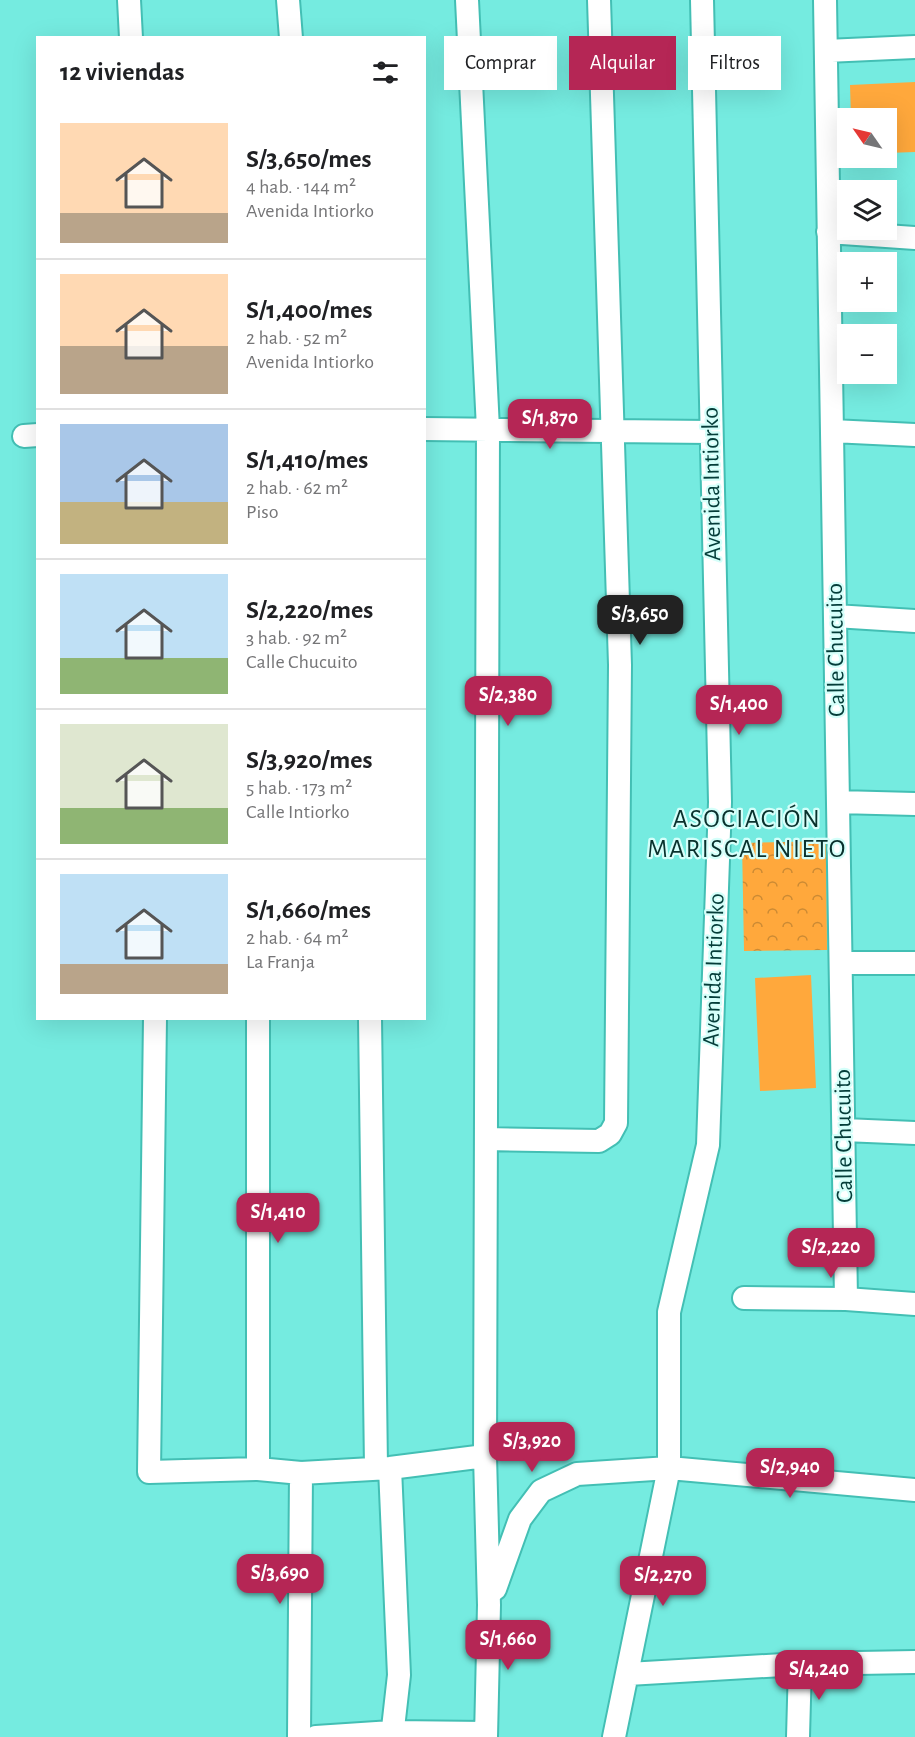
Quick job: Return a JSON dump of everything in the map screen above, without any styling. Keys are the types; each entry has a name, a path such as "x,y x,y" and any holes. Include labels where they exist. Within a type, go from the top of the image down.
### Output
{"street":[{"path":"129,0 131,36"},
{"path":"288,0 291,36"},
{"path":"316,1737 486,1735 489,1605 485,1456 488,429 466,0"},
{"path":"486,1139 598,1141 610,1134 616,1123 620,665 599,0"},
{"name":"Avenida Intiorko","path":"614,1737 669,1468 669,1312 708,1145 720,802 702,0"},
{"name":"Calle Chucuito","path":"825,0 846,1299"},
{"path":"826,51 915,47"},
{"path":"828,232 915,238"},
{"path":"426,429 710,432"},
{"path":"832,431 915,435"},
{"path":"835,616 915,621"},
{"path":"838,802 915,804"},
{"path":"841,963 915,963"},
{"path":"155,1020 149,1472 258,1469 302,1473 383,1468 485,1456"},
{"path":"258,1020 258,1469"},
{"path":"370,1020 383,1468 399,1675 392,1735"},
{"path":"844,1130 915,1133"},
{"path":"744,1298 846,1299 915,1304"},
{"path":"489,1605 520,1519 541,1491 577,1474 669,1468 915,1490"},
{"path":"299,1737 302,1473"},
{"path":"628,1674 800,1664 915,1662"},
{"path":"798,1737 800,1664"}],"green space":[{"path":"915,82 915,152 897,153 897,108 851,108 850,85"},
{"path":"826,841 827,950 744,951 742,843"},
{"path":"811,975 816,1088 760,1091 755,978"}],"district":[{"name":"ASOCIACIÓN MARISCAL NIETO","path":"747,834"}]}
